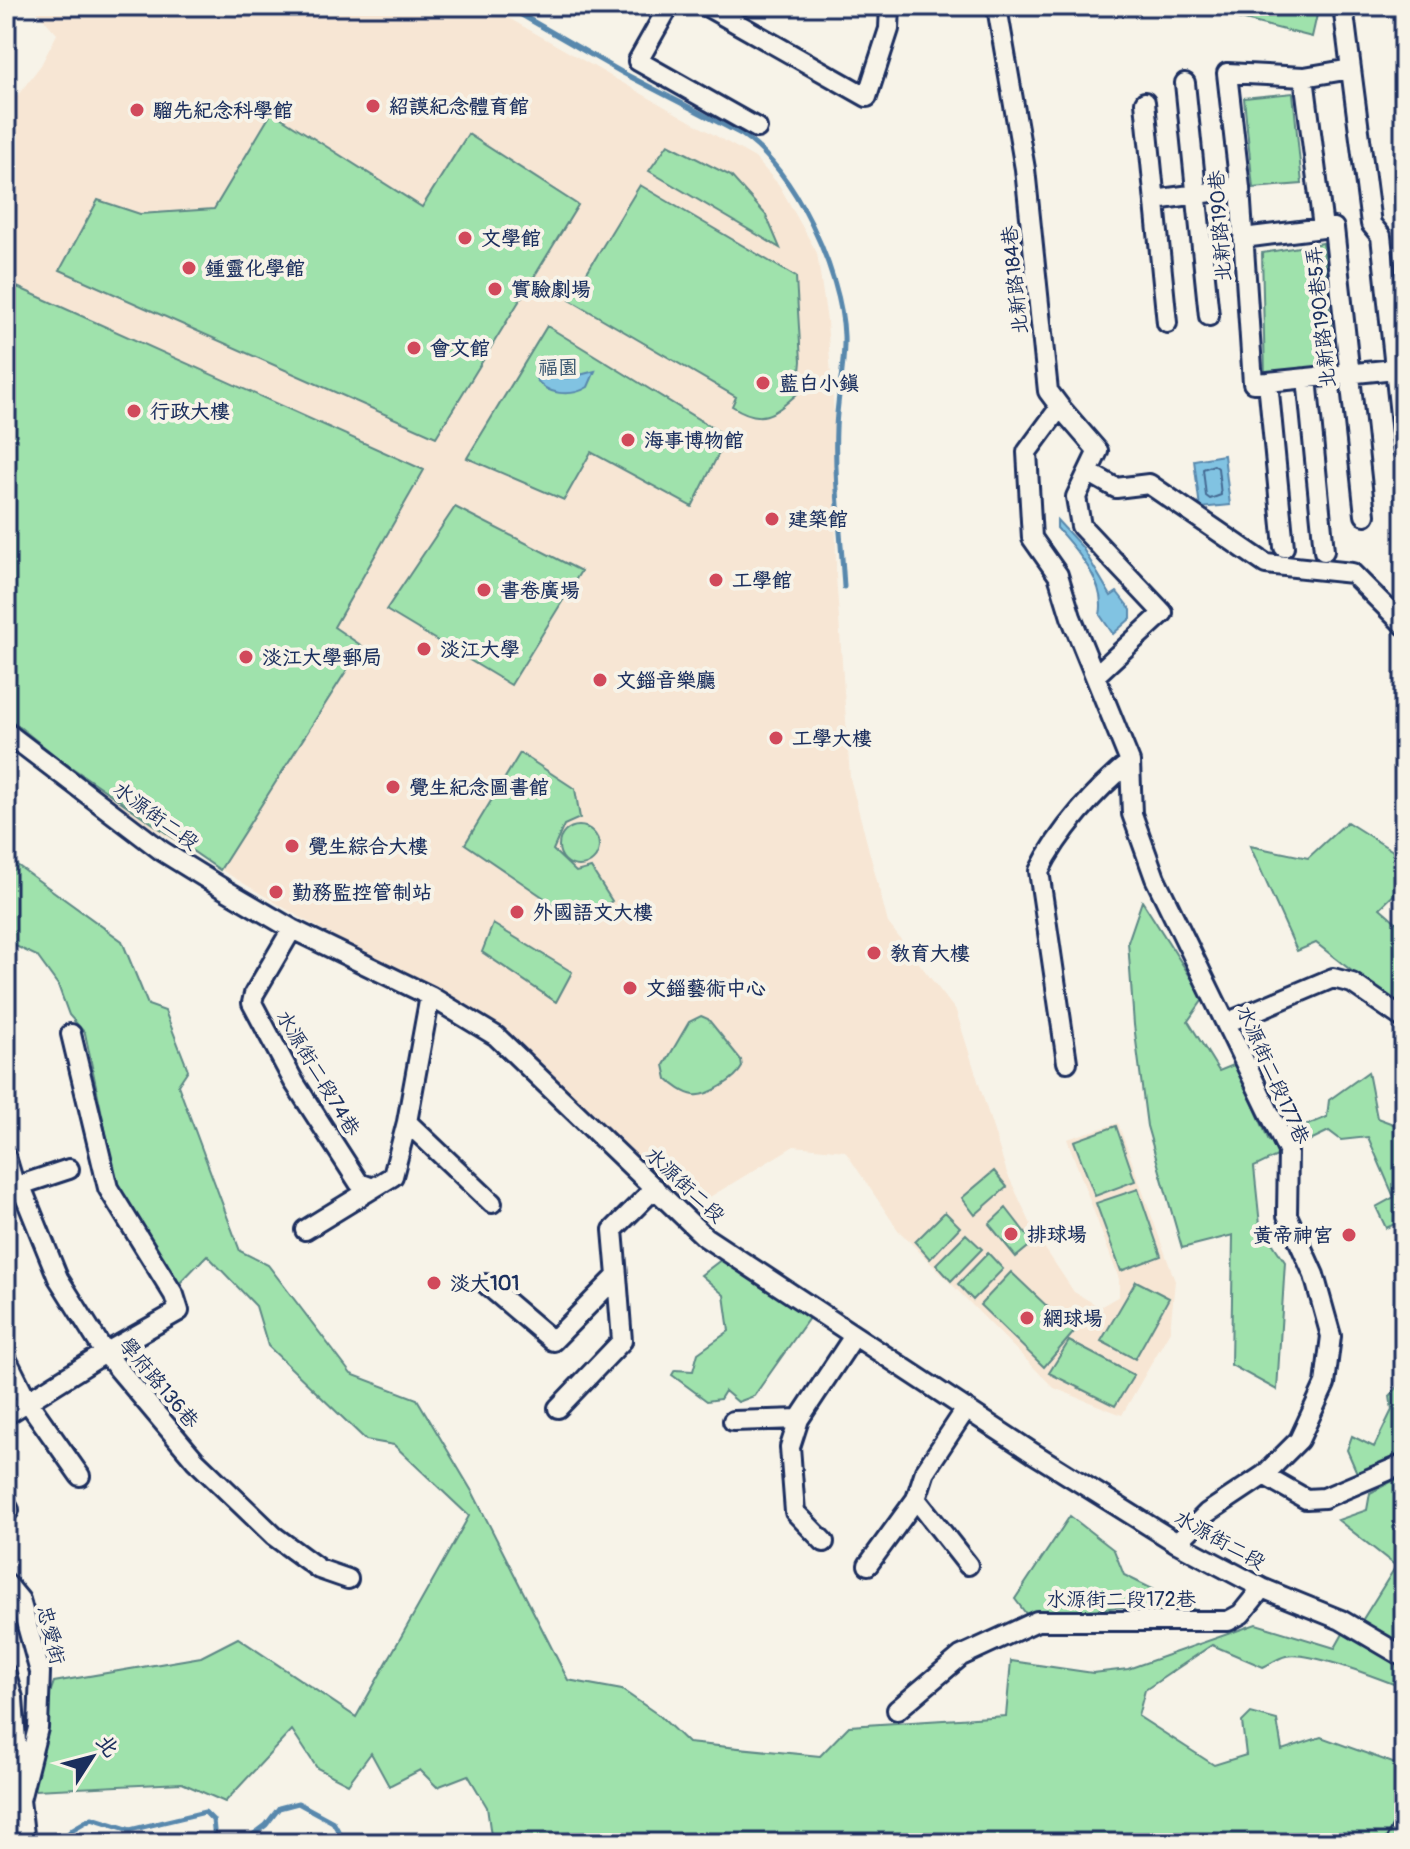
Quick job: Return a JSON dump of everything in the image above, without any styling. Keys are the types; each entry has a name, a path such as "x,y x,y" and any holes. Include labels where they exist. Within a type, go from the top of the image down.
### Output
{"street":[{"path":"669,6 638,61 757,128"},
{"path":"706,6 867,97 889,29 890,6"},
{"name":"北新路184巷","path":"994,6 998,13 1025,169 1048,391 1098,451 1088,472"},
{"path":"1343,6 1371,224 1381,236 1404,453"},
{"name":"北新路190巷","path":"1284,547 1268,382 1253,383 1240,188 1227,73 1304,77 1351,69"},
{"name":"北新路190巷5弄","path":"1304,77 1323,228 1334,228 1365,515"},
{"path":"1185,83 1209,316"},
{"path":"1145,102 1167,323"},
{"path":"1155,200 1240,188"},
{"path":"1243,238 1323,228"},
{"path":"1268,382 1395,369"},
{"path":"1307,378 1324,551"},
{"name":"水源街二段177巷","path":"1060,407 1027,452 1032,538 1058,575 1071,617 1130,762 1132,814 1155,878 1288,1151 1287,1215 1314,1275 1331,1336 1325,1384 1299,1440 1264,1475 1207,1513 1177,1543"},
{"path":"1096,675 1163,613 1081,526 1076,497 1088,472 1116,488 1149,484 1266,564 1352,573 1404,625"},
{"name":"水源街二段","path":"6,732 162,851 292,929 430,996 496,1036 705,1237 854,1336 1177,1543 1262,1588 1341,1620 1404,1657"},
{"path":"1067,1062 1039,871 1051,847 1113,775 1130,762"},
{"name":"水源街二段74巷","path":"292,929 254,994 252,1003 294,1082 359,1183 373,1188"},
{"path":"1226,1023 1333,978 1352,983 1404,1019"},
{"path":"305,1230 393,1176 407,1122 430,996"},
{"path":"6,1415 179,1311 174,1295 108,1188 71,1034"},
{"path":"407,1122 492,1203"},
{"name":"學府路136巷","path":"6,1157 10,1188 24,1194 58,1278 105,1353 195,1460 274,1536 319,1569 348,1579"},
{"path":"10,1188 69,1169"},
{"path":"558,1408 622,1341 613,1230 655,1188"},
{"path":"486,1284 553,1341 617,1276"},
{"path":"824,1542 795,1512 790,1447 799,1419 854,1336"},
{"path":"6,1358 28,1402 80,1476"},
{"path":"868,1565 916,1499 925,1471 966,1409"},
{"path":"733,1421 799,1419"},
{"path":"1264,1475 1306,1499 1324,1498 1404,1464"},
{"path":"916,1499 968,1565"},
{"name":"忠愛街","path":"6,1583 20,1600 40,1672 38,1728 20,1800 25,1843"},
{"name":"水源街二段172巷","path":"897,1710 961,1656 1037,1621 1228,1621 1241,1614 1262,1588"},
{"path":"6,1674 13,1698 20,1800 6,1816"}],"shaded area":[{"name":"淡江大學","path":"32,6 480,6 512,20 755,158 779,185 817,253 827,321 835,428 836,575 850,778 888,923 956,1011 1007,1173 1036,1235 1074,1292 1100,1307 1119,1296 1119,1279 1067,1139 1118,1123 1175,1281 1170,1331 1122,1415 1054,1388 898,1230 845,1151 794,1146 695,1206 505,1033 475,1013 306,921 137,819 6,722 6,97 18,95 41,65 57,34"}],"green space":[{"path":"1240,6 1319,6 1312,37 1237,18"},
{"path":"1293,93 1302,184 1253,188 1244,98"},
{"path":"272,112 422,207 468,134 578,205 436,437 60,270 98,200 140,214 214,209"},
{"path":"668,144 731,176 766,215 780,248 649,171"},
{"path":"640,185 796,277 801,361 798,393 775,412 752,415 732,406 736,397 570,300"},
{"path":"1323,243 1335,366 1265,376 1262,253"},
{"path":"6,282 424,470 334,627 362,646 220,870 58,758 6,716"},
{"path":"547,326 719,432 724,443 692,507 591,452 564,500 467,458"},
{"name":"書卷廣場","path":"455,507 581,571 511,685 386,610"},
{"path":"520,753 575,789 580,818 564,825 553,850 576,872 591,868 612,901 581,923 465,844"},
{"path":"1347,822 1404,858 1404,885 1380,908 1404,929 1404,1012 1316,943 1297,951 1250,846 1308,858"},
{"path":"579,826 593,832 599,846 593,860 579,866 565,860 559,846 565,832"},
{"path":"6,857 122,941 148,1005 165,1011 188,1070 178,1085 240,1251 268,1265 351,1374 417,1399 473,1493 568,1680 622,1690 660,1716 688,1743 820,1756 849,1726 1006,1716 1011,1661 1093,1673 1128,1669 1256,1624 1335,1648 1344,1632 1363,1619 1396,1566 1338,1520 1367,1510 1370,1493 1391,1482 1380,1466 1357,1473 1347,1450 1352,1436 1374,1447 1392,1410 1390,1396 1404,1379 1404,1688 1311,1657 1286,1656 1263,1667 1212,1645 1145,1690 1138,1716 1214,1765 1246,1755 1242,1722 1251,1713 1277,1720 1282,1750 1321,1737 1404,1767 1404,1843 492,1843 487,1807 468,1775 437,1787 420,1770 389,1786 371,1753 348,1784 317,1768 292,1730 225,1802 182,1783 14,1791 54,1682 201,1657 238,1638 356,1717 469,1516 394,1445 366,1440 268,1346 256,1306 207,1255 177,1286 116,1182 85,1033 69,1015 58,985 37,956 9,943 6,932"},
{"path":"1142,901 1204,998 1188,1021 1219,1071 1236,1064 1269,1141 1327,1117 1329,1100 1368,1072 1377,1118 1404,1128 1404,1220 1386,1228 1376,1207 1394,1197 1368,1137 1341,1140 1329,1131 1254,1167 1260,1225 1285,1262 1277,1390 1231,1365 1233,1235 1182,1248 1147,1126 1134,1025 1128,942"},
{"path":"493,924 572,972 556,1002 482,952"},
{"path":"701,1016 708,1019 741,1060 742,1067 721,1086 694,1095 667,1079 664,1065 689,1022"},
{"path":"1116,1126 1135,1181 1095,1196 1074,1141"},
{"name":"排球場","path":"994,1171 1007,1187 975,1215 962,1198"},
{"path":"1138,1189 1161,1256 1121,1271 1096,1203"},
{"name":"排球場","path":"1006,1208 1033,1243 1016,1257 989,1224"},
{"path":"945,1212 960,1227 930,1259 915,1242"},
{"name":"排球場","path":"966,1234 982,1249 951,1281 936,1264"},
{"name":"排球場","path":"988,1253 1003,1269 973,1300 958,1284"},
{"path":"722,1259 811,1315 754,1396 738,1402 725,1391 720,1399 707,1401 672,1375 675,1370 693,1371 698,1353 729,1331 724,1295 701,1275"},
{"name":"網球場","path":"1011,1272 1074,1332 1044,1367 980,1305"},
{"path":"1136,1281 1169,1298 1135,1359 1101,1341"},
{"path":"1069,1341 1134,1375 1115,1406 1049,1373"},
{"path":"1070,1516 1114,1550 1124,1575 1197,1611 1122,1607 1027,1615 1015,1599"}],"water":[{"name":"福園","path":"595,371 588,387 567,393 546,388 535,377 538,374 568,378"},
{"path":"1224,455 1230,505 1200,508 1194,460"},
{"path":"1057,520 1082,547 1111,596 1117,592 1131,610 1131,618 1113,634 1100,615 1101,603 1095,579 1057,528"}],"waterway":[{"path":"506,6 623,73 741,134 761,150 796,196 825,253 841,311 844,347 836,448 844,587"},
{"path":"232,1843 246,1840 266,1825 279,1808 298,1803 333,1822 345,1843"},
{"path":"58,1843 92,1818 130,1830 205,1812 213,1820 215,1840 220,1843"}],"tram line":[{"path":"1384,1843 1404,1801"}],"place":[{"name":"紹謨紀念體育館","path":"373,106"},
{"name":"騮先紀念科學館","path":"137,110"},
{"name":"文學館","path":"465,238"},
{"name":"鍾靈化學館","path":"189,268"},
{"name":"實驗劇場","path":"495,289"},
{"name":"會文館","path":"414,348"},
{"name":"藍白小鎮","path":"763,383"},
{"name":"行政大樓","path":"134,411"},
{"name":"海事博物館","path":"628,440"},
{"name":"建築館","path":"772,519"},
{"name":"工學館","path":"716,580"},
{"name":"書卷廣場","path":"484,590"},
{"name":"淡江大學","path":"424,649"},
{"name":"淡江大學郵局","path":"246,657"},
{"name":"文錙音樂廳","path":"600,680"},
{"name":"工學大樓","path":"776,738"},
{"name":"覺生紀念圖書館","path":"393,787"},
{"name":"覺生綜合大樓","path":"292,846"},
{"name":"勤務監控管制站","path":"276,892"},
{"name":"外國語文大樓","path":"517,912"},
{"name":"教育大樓","path":"874,953"},
{"name":"文錙藝術中心","path":"630,988"},
{"name":"排球場","path":"1011,1234"},
{"name":"黃帝神宮","path":"1349,1235"},
{"name":"淡大101","path":"434,1283"},
{"name":"網球場","path":"1027,1318"}]}
